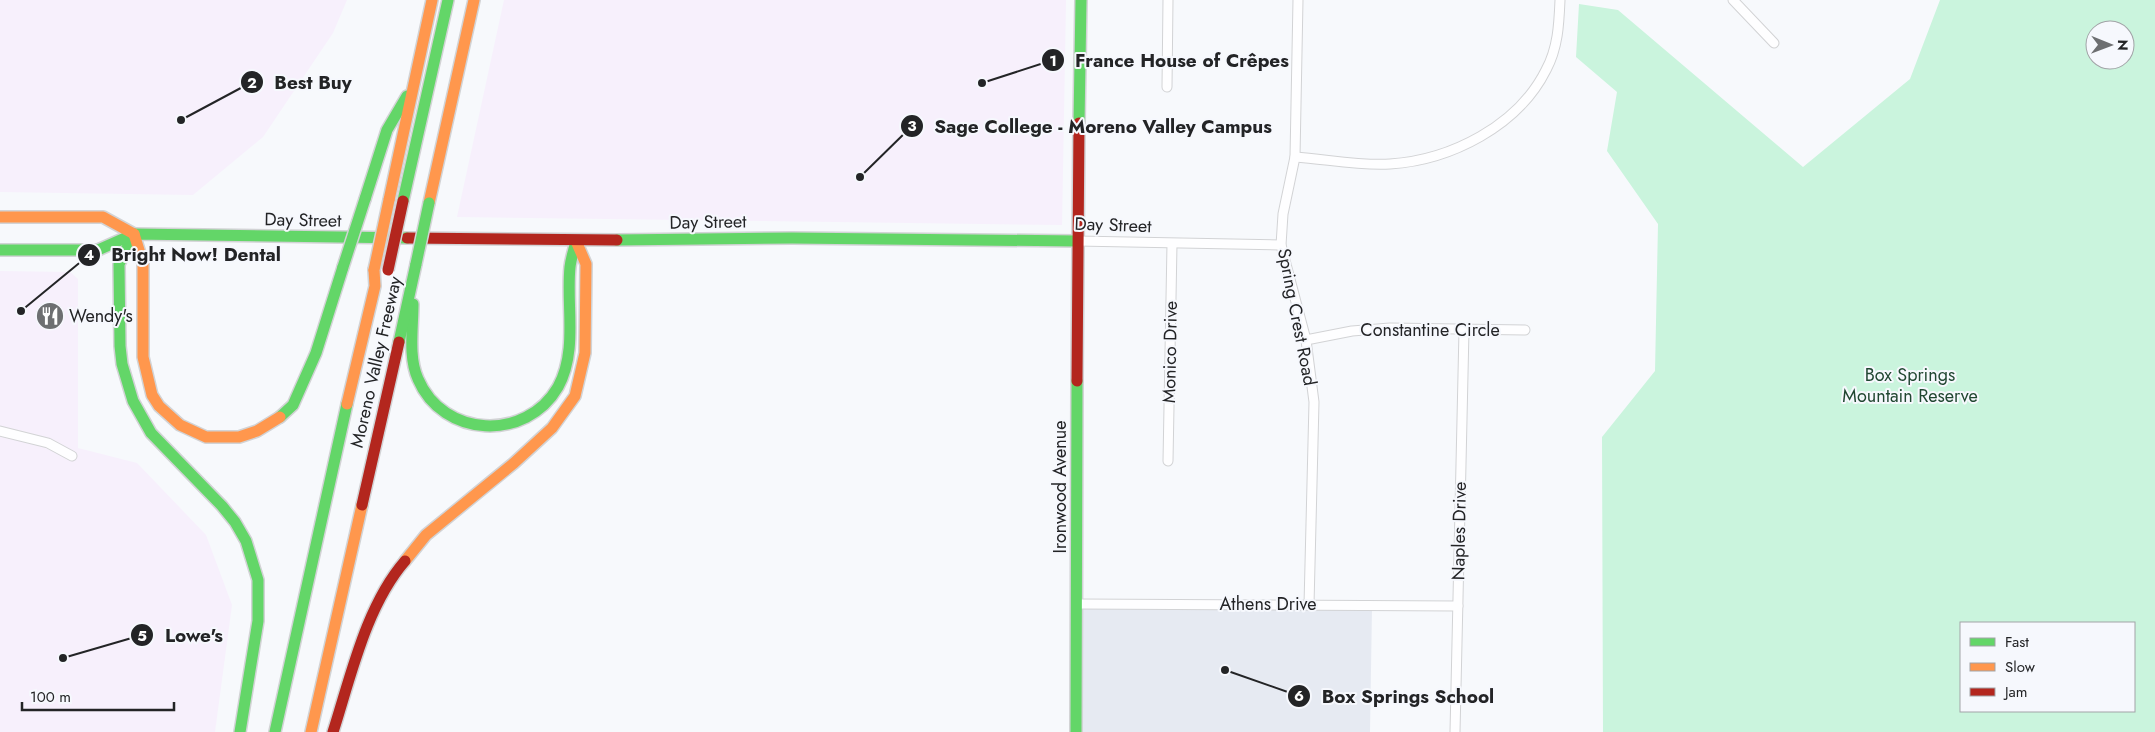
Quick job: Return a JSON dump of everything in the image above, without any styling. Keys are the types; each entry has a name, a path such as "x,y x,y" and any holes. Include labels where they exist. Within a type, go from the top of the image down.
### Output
{"main road":[{"name":"Moreno Valley Freeway","path":"275,732 324,503 375,286 374,270 432,0"},
{"path":"375,286 388,270 448,0"},
{"name":"Moreno Valley Freeway","path":"311,732 474,0"},
{"name":"Ironwood Avenue","path":"1076,732 1078,604 1077,241 1081,0"},
{"path":"134,234 143,263 143,357 152,395 158,406 180,425 206,437 239,437 276,422 293,405 316,353 386,130 413,86"},
{"name":"Day Street","path":"0,216 103,217 134,234"},
{"path":"134,234 119,264 120,346 127,385 133,402 151,433 222,506 234,522 246,541 258,580 258,621 240,732"},
{"name":"Day Street","path":"0,250 98,250 134,234 576,241 792,238 1077,241"},
{"path":"414,269 413,351 415,372 422,388 439,410 450,418 472,426 501,428 536,414 548,402 565,372 570,265 576,241"},
{"path":"333,732 368,626 395,572 426,536 514,463 552,428 575,396 585,353 586,264 576,241"}],"street":[{"path":"1167,86 1168,0"},
{"name":"Spring Crest Road","path":"1298,0 1295,157 1283,214 1281,245 1306,340 1314,402 1309,605"},
{"path":"1295,157 1388,164 1417,161 1448,152 1478,137 1510,116 1532,93 1547,69 1558,37 1560,0"},
{"path":"1733,0 1774,43"},
{"name":"Day Street","path":"1077,241 1281,245"},
{"name":"Monico Drive","path":"1168,461 1172,244"},
{"name":"Constantine Circle","path":"1306,340 1352,331 1390,328 1525,330"},
{"name":"Naples Drive","path":"1455,732 1464,330"},
{"path":"0,430 48,443 72,456"},
{"name":"Athens Drive","path":"1078,604 1458,606"}],"shaded area":[{"path":"0,0 347,0 333,33 263,137 193,195 0,192"},
{"path":"504,0 1066,0 1062,225 457,217"},
{"path":"0,271 70,272 78,279 78,448 137,463 206,535 232,605 215,732 0,732"},
{"path":"1080,606 1372,608 1370,732 1079,732"}],"green space":[{"name":"Box Springs Mountain Reserve","path":"1940,0 2155,0 2155,732 1603,732 1602,437 1655,371 1658,224 1607,151 1617,92 1576,57 1579,4 1618,10 1803,167 1910,79"}],"traffic: fast":[{"path":"403,201 448,0"},
{"path":"1079,123 1081,0"},
{"path":"365,199 387,130 407,96"},
{"path":"343,267 365,199"},
{"path":"416,264 429,203"},
{"path":"0,250 98,250 134,234 407,238"},
{"path":"134,234 119,264 120,346 122,364 133,401 151,433 222,506 235,522 246,541 258,580 258,621 240,732"},
{"path":"617,240 792,238 1077,241"},
{"path":"413,304 413,361 418,379 430,399 446,413 465,422 485,426 506,424 526,417 544,405 558,387 564,373 570,343 570,267 576,241"},
{"path":"399,342 416,264"},
{"path":"280,417 293,405 316,353 343,267"},
{"path":"1076,732 1077,381"},
{"path":"275,732 347,404"}],"traffic: slow":[{"path":"389,200 432,0"},
{"path":"429,203 474,0"},
{"path":"374,270 389,200"},
{"path":"0,217 103,217 134,234"},
{"path":"134,234 143,263 143,357 152,395 159,406 180,425 206,437 239,437 257,431 280,417"},
{"path":"405,561 426,535 514,463 552,428 575,396 585,353 586,264 576,241"},
{"path":"347,404 375,286 374,270"},
{"path":"311,732 362,505"}],"traffic: jam":[{"path":"1077,381 1079,123"},
{"path":"388,270 403,201"},
{"path":"407,238 617,240"},
{"path":"362,505 399,342"},
{"path":"333,732 353,665 370,620 391,579 405,561"}],"place":[{"name":"France House of Crêpes","path":"982,83"},
{"name":"Best Buy","path":"181,120"},
{"name":"Sage College - Moreno Valley Campus","path":"860,177"},
{"name":"Bright Now! Dental","path":"21,311"},
{"name":"Wendy's","path":"50,316"},
{"name":"Lowe's","path":"63,658"},
{"name":"Box Springs School","path":"1225,670"}]}
